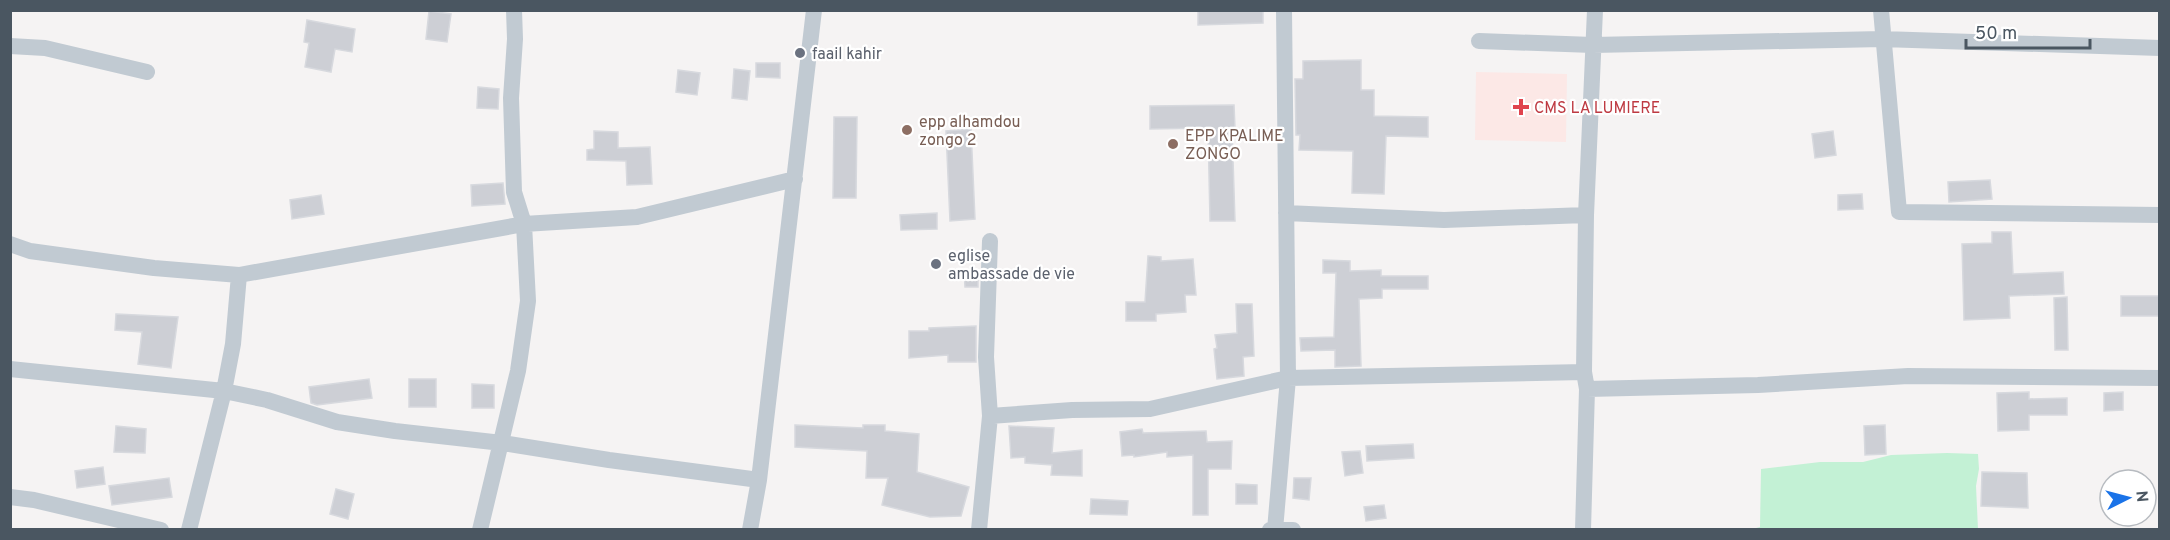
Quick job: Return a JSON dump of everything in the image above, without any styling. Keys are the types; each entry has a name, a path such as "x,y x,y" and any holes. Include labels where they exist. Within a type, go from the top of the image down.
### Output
{"street":[{"path":"480,530 518,371 528,302 524,224 514,192 511,98 515,39 514,10"},
{"path":"750,530 759,480 813,10"},
{"path":"1284,10 1288,378 1274,529 1293,530"},
{"path":"1583,530 1587,389 1584,372 1586,215 1595,10"},
{"path":"1881,10 1899,212 2160,215"},
{"path":"1479,41 1593,45 1882,39 2160,48"},
{"path":"10,45 45,48 147,72"},
{"path":"10,244 30,251 143,267 239,275 524,224 637,217 795,179"},
{"path":"1286,213 1444,220 1586,215"},
{"path":"979,530 990,416 986,357 990,241"},
{"path":"189,530 224,392 233,344 239,275"},
{"path":"10,369 224,392 267,400 337,422 759,480"},
{"path":"990,416 1072,410 1150,409 1288,378 1584,372"},
{"path":"1587,389 1758,385 1908,376 2160,378"},
{"path":"10,497 34,500 161,530"}],"shaded area":[{"name":"CMS LA LUMIERE","path":"1476,72 1567,74 1566,142 1475,140"}],"green space":[{"path":"1978,454 1979,469 1976,486 1978,529 1752,529 1760,527 1761,469 1820,462 1863,462 1891,455"}],"building":[{"path":"1198,10 1263,10 1263,23 1198,25"},
{"path":"429,11 451,14 447,42 426,39"},
{"path":"307,20 355,29 352,52 335,49 331,72 305,67 309,43 304,42"},
{"path":"1361,60 1361,90 1374,90 1374,116 1428,117 1428,137 1386,136 1384,194 1352,193 1353,151 1299,150 1300,135 1296,135 1295,79 1303,79 1303,61"},
{"path":"756,63 780,63 780,78 756,77"},
{"path":"734,69 750,71 747,100 732,98"},
{"path":"678,70 700,73 697,95 676,92"},
{"path":"478,87 499,89 498,109 477,108"},
{"path":"1234,105 1235,128 1232,128 1235,221 1210,221 1208,128 1150,129 1150,106"},
{"path":"834,117 857,117 856,198 833,198"},
{"path":"971,129 975,219 950,221 946,131"},
{"path":"594,131 618,132 618,148 650,147 652,184 627,185 626,161 587,160 587,150 594,149"},
{"path":"1833,131 1836,155 1815,158 1812,134"},
{"path":"1990,180 1992,199 1949,202 1948,182"},
{"path":"503,183 505,204 472,206 471,185"},
{"path":"1862,194 1863,209 1838,210 1838,195"},
{"path":"321,195 324,214 292,219 290,200"},
{"path":"937,213 937,229 901,230 900,215"},
{"path":"1992,232 2011,232 2013,274 2063,272 2064,294 2009,296 2010,318 1964,320 1962,244 1992,243"},
{"path":"1148,256 1161,257 1161,261 1193,259 1196,295 1185,295 1186,312 1156,314 1156,321 1126,321 1126,302 1145,302"},
{"path":"1323,260 1350,261 1350,271 1381,270 1381,276 1428,276 1428,289 1382,289 1382,298 1359,299 1361,366 1335,367 1335,350 1301,351 1300,338 1334,337 1336,273 1323,273"},
{"path":"964,271 978,271 978,287 965,287"},
{"path":"2121,296 2160,296 2160,316 2121,316"},
{"path":"2067,297 2068,350 2055,350 2054,298"},
{"path":"1236,304 1252,304 1254,356 1243,357 1244,376 1217,379 1215,335 1237,333"},
{"path":"116,314 178,317 171,368 138,364 142,332 115,330"},
{"path":"976,326 976,362 948,362 948,355 909,358 909,331"},
{"path":"369,379 372,398 317,405 311,403 309,387"},
{"path":"409,379 436,379 436,407 409,407"},
{"path":"472,384 494,385 494,408 472,408"},
{"path":"2029,392 2029,399 2067,398 2067,415 2029,415 2029,430 1998,431 1997,393"},
{"path":"2123,392 2123,410 2104,411 2104,393"},
{"path":"795,425 863,428 863,425 885,425 885,431 919,434 917,472 969,487 961,516 930,517 882,505 888,478 866,478 867,451 795,447"},
{"path":"1885,425 1886,454 1865,455 1864,426"},
{"path":"116,426 146,429 145,453 114,452"},
{"path":"1009,426 1054,428 1052,453 1082,450 1082,476 1051,475 1052,465 1025,463 1025,457 1011,458"},
{"path":"1142,429 1143,433 1206,431 1207,442 1232,441 1231,469 1208,469 1208,515 1193,515 1193,455 1167,457 1167,452 1134,457 1134,455 1122,456 1120,432"},
{"path":"1413,444 1414,458 1367,461 1366,446"},
{"path":"1360,451 1363,473 1345,476 1342,452"},
{"path":"103,467 105,484 77,488 75,471"},
{"path":"1982,472 2027,473 2028,508 1981,506"},
{"path":"169,478 172,497 112,505 109,486"},
{"path":"1294,478 1311,478 1309,500 1293,498"},
{"path":"1236,484 1257,485 1257,504 1236,504"},
{"path":"336,489 354,494 348,519 330,514"},
{"path":"1091,499 1128,501 1127,515 1090,514"},
{"path":"1384,505 1386,518 1366,521 1364,507"}],"place":[{"name":"faail kahir","path":"800,53"},
{"name":"CMS LA LUMIERE","path":"1521,107"},
{"name":"epp alhamdou zongo 2","path":"907,130"},
{"name":"EPP KPALIME ZONGO","path":"1173,144"},
{"name":"eglise ambassade de vie","path":"936,264"}]}
